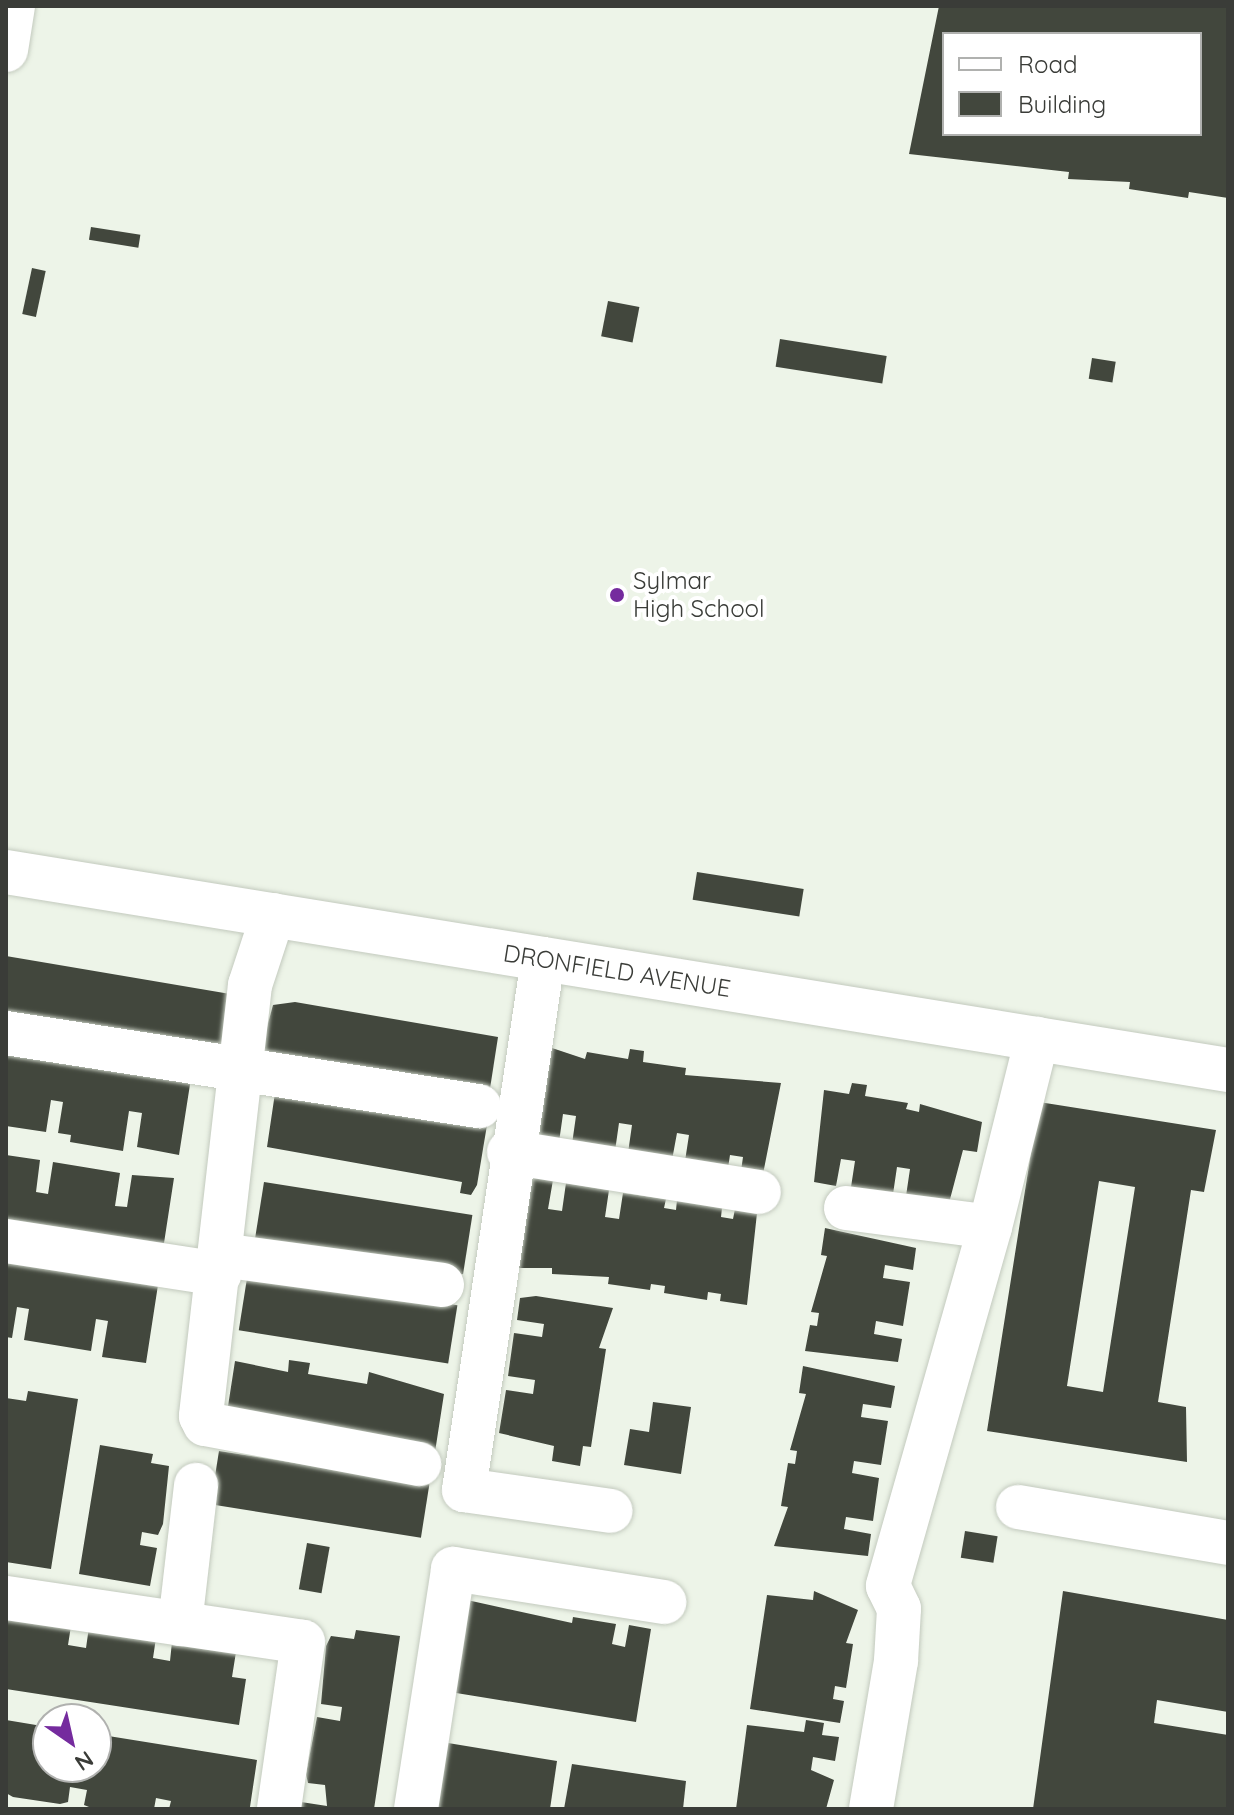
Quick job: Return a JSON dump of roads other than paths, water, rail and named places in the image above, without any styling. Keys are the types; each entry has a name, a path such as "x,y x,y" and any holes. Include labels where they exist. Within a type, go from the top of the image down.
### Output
{"street":[{"path":"6,50 13,6"},
{"name":"DRONFIELD AVENUE","path":"6,872 1228,1070"},
{"path":"273,915 250,985 205,1424 419,1464"},
{"path":"543,959 509,1152 464,1490 611,1511"},
{"path":"6,1033 479,1106"},
{"path":"871,1809 896,1661 899,1609 888,1586 990,1227 1037,1039"},
{"path":"509,1152 759,1192"},
{"path":"846,1208 990,1227"},
{"path":"6,1241 442,1285"},
{"path":"180,1624 196,1485"},
{"path":"1018,1507 1228,1543"},
{"path":"416,1809 453,1569 664,1602"},
{"path":"6,1598 303,1642 279,1809"}],"place":[{"name":"Sylmar High School","path":"617,595"}]}
